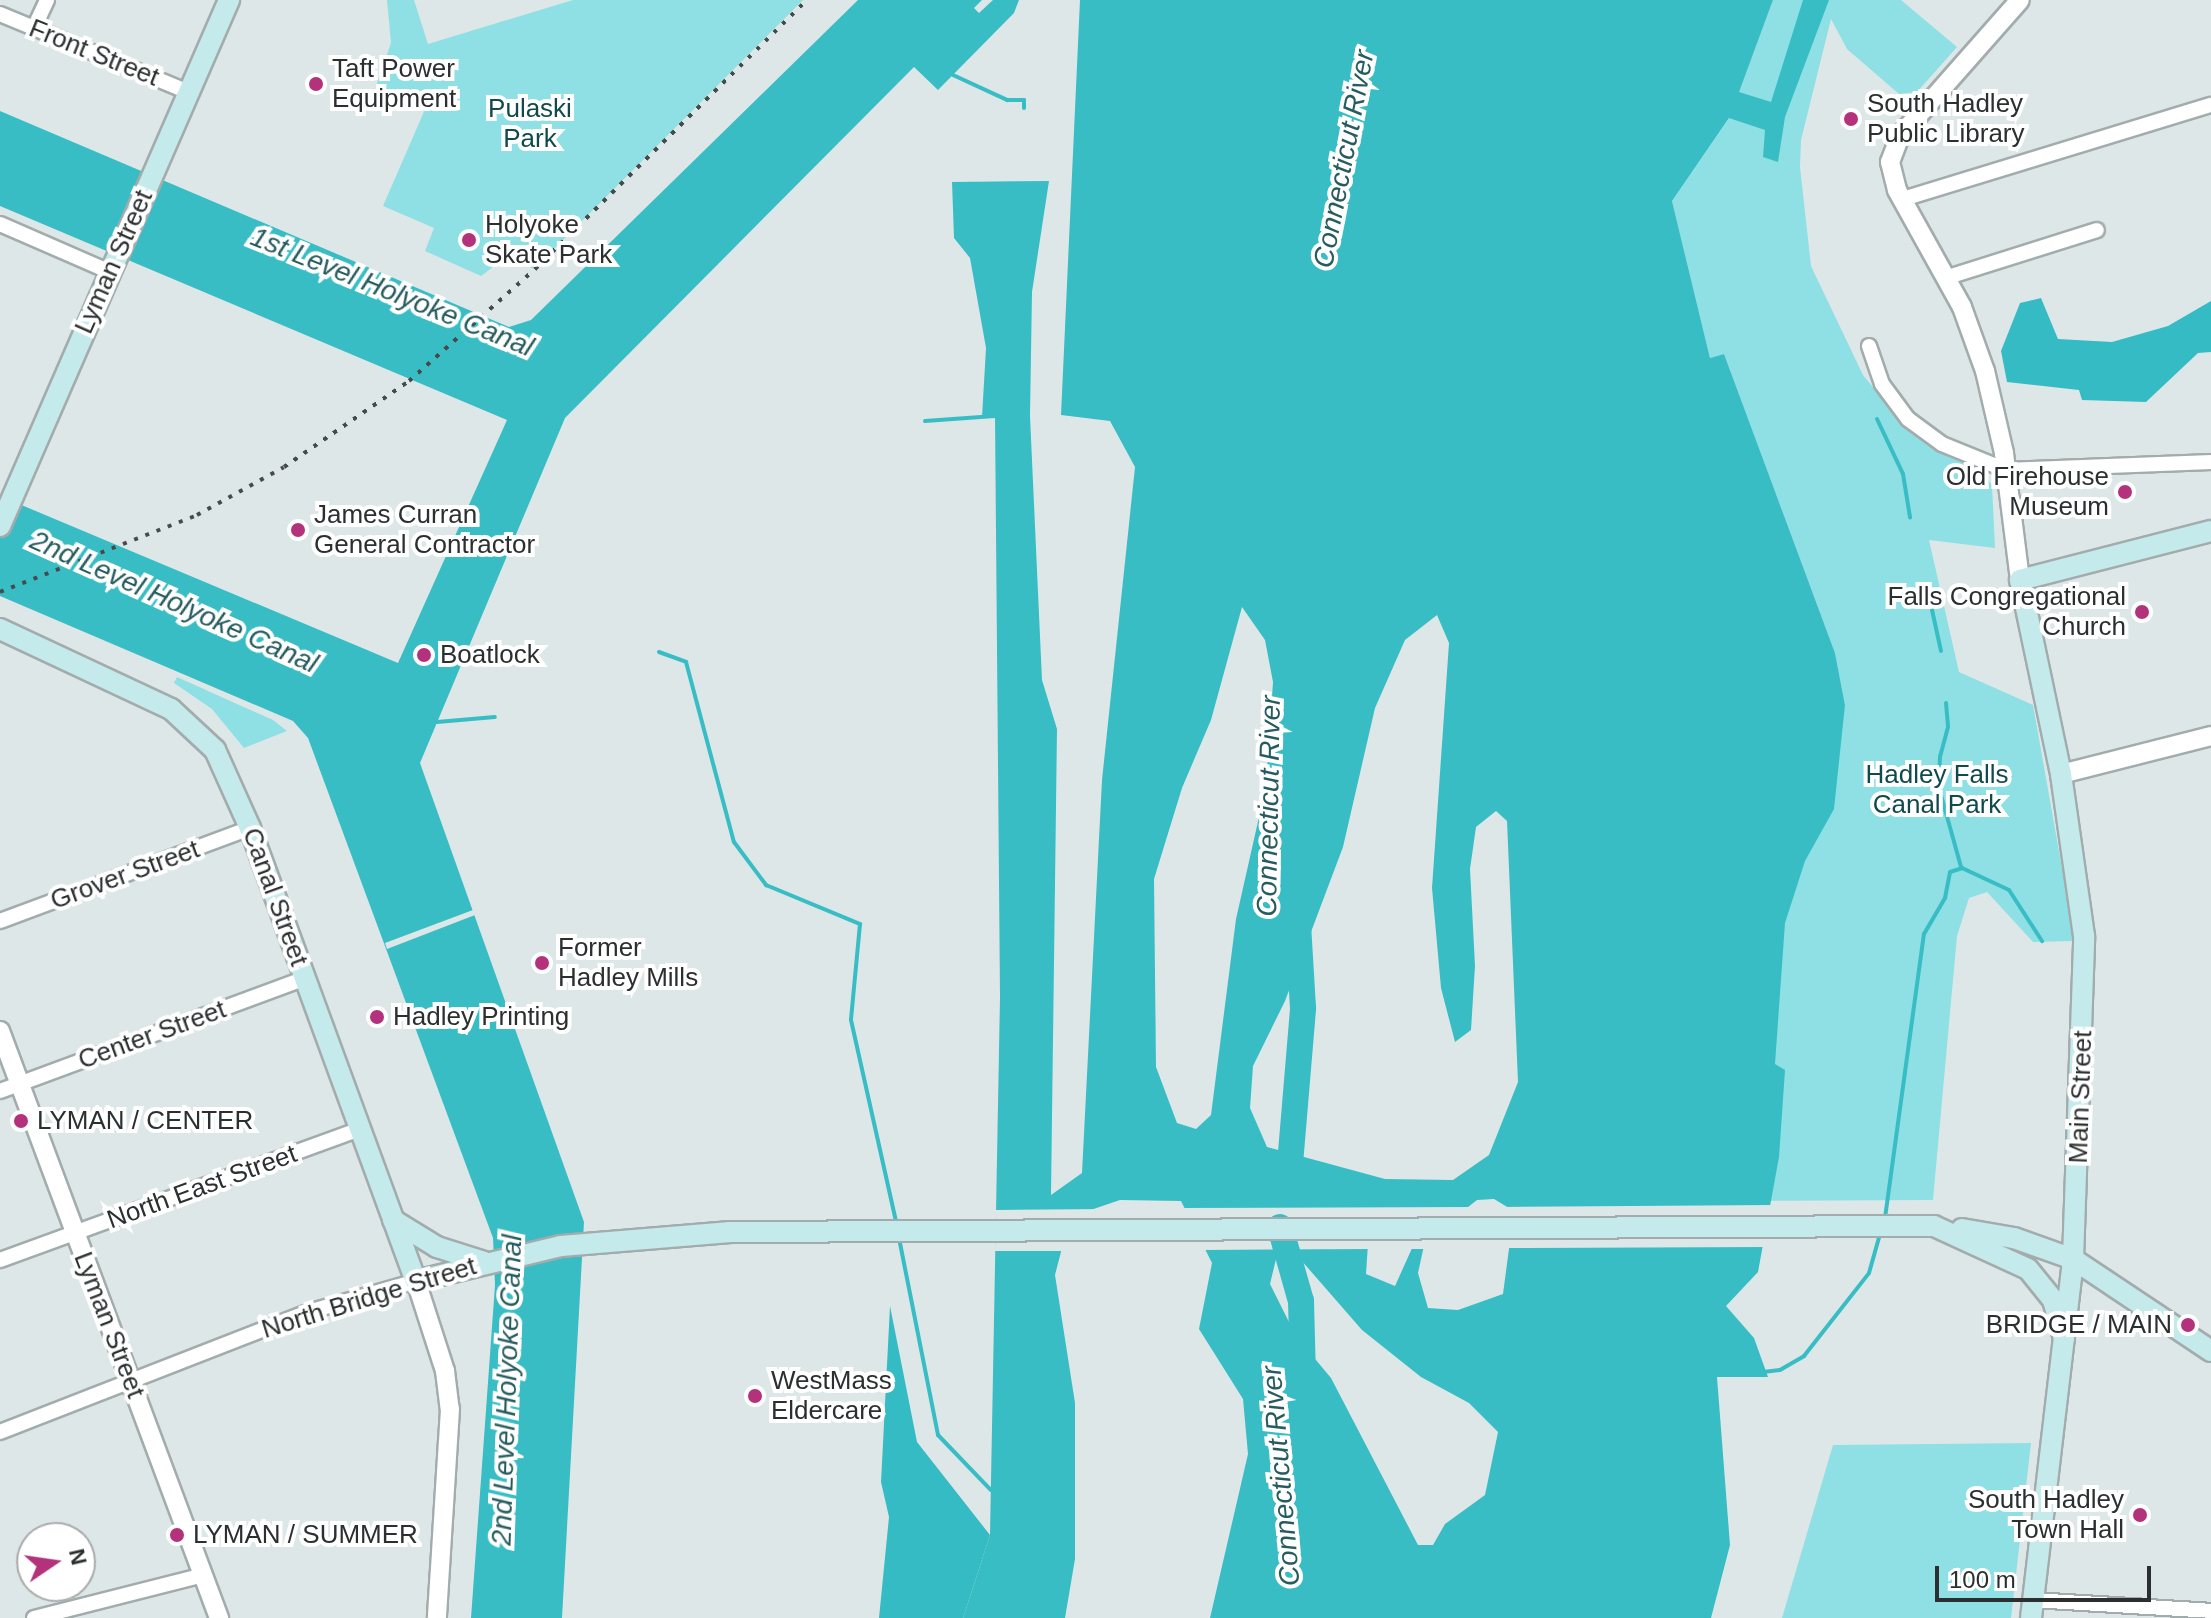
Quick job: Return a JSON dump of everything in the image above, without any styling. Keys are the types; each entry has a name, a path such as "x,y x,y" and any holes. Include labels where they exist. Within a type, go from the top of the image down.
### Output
{"main road":[{"name":"Lyman Street","path":"0,526 229,0"},
{"path":"2020,580 2211,531"},
{"name":"Main Street","path":"2020,580 2061,774 2084,936 2073,1259 2032,1609"},
{"name":"Canal Street","path":"0,629 192,723 225,766 416,1281"},
{"path":"393,1220 437,1247 485,1262"},
{"path":"1934,1226 2028,1269 2053,1300 2064,1338"},
{"name":"North Bridge Street","path":"416,1281 485,1262 597,1244 730,1232 1934,1226 2000,1234 2073,1259 2211,1351"}],"street":[{"path":"34,28 47,0"},
{"path":"2020,0 1894,144 1890,171 1948,277 1985,371 2006,470 2020,580"},
{"name":"Front Street","path":"0,14 188,92"},
{"path":"1903,199 2211,105"},
{"path":"0,224 111,266"},
{"path":"1948,277 2097,230"},
{"path":"1869,346 1882,384 1908,419 1942,444 2006,470 2211,462"},
{"path":"2061,774 2211,736"},
{"name":"Grover Street","path":"0,921 250,828"},
{"name":"Center Street","path":"0,1091 305,978"},
{"name":"Lyman Street","path":"0,1031 219,1618"},
{"name":"North East Street","path":"0,1260 359,1129"},
{"path":"416,1281 445,1371 450,1409 437,1618"},
{"name":"North Bridge Street","path":"0,1432 131,1384 308,1312 416,1281"},
{"path":"34,1618 204,1575"},
{"path":"2032,1609 2211,1611"}],"green space":[{"name":"Pulaski Park","path":"387,0 414,0 428,44 573,0 803,0 534,269 499,255 497,264 481,276 425,251 434,228 383,206 426,107 376,86 391,43"},
{"name":"Hadley Falls Canal Park","path":"1773,0 1901,0 1957,47 1917,92 1899,94 1847,49 1831,19 1801,140 1800,167 1811,266 1863,375 1912,434 1978,469 1992,485 1995,548 1929,540 1959,672 2033,705 2075,941 2033,942 1987,892 1969,898 1957,936 1933,1200 1721,1201 1724,1095 1845,705 1835,653 1724,354 1710,358 1672,201 1728,120"},
{"path":"177,677 273,720 287,731 244,748 212,709 174,683"},
{"path":"2031,1443 2011,1618 1782,1618 1833,1445"}],"shaded area":[{"path":"2041,298 2058,339 2112,342 2168,326 2211,301 2211,352 2198,353 2146,402 2082,400 2079,390 2007,382 2001,351 2020,303"},
{"path":"890,1306 917,1442 990,1535 963,1618 879,1618 889,1517 881,1482"}],"water":[{"path":"858,0 982,0 974,8 979,13 993,0 1019,0 1014,13 938,90 914,67 565,418 420,763 584,1222 562,1618 471,1618 495,1285 493,1238 308,738 293,721 0,596 0,496 398,663 507,420 0,206 0,111 509,327 531,320"},
{"path":"1080,0 1773,0 1739,92 1771,102 1803,0 1829,0 1785,117 1778,162 1763,157 1765,130 1729,118 1672,201 1710,358 1724,354 1835,653 1845,705 1834,809 1805,861 1785,923 1775,1064 1785,1070 1779,1157 1758,1272 1726,1306 1754,1338 1768,1377 1717,1377 1730,1545 1711,1618 1210,1618 1248,1454 1243,1399 1199,1329 1212,1263 1181,1201 1120,1200 1070,1217 1055,1275 1075,1403 1075,1559 1065,1618 963,1618 990,1535 1000,997 995,417 982,417 986,348 970,258 954,238 952,182 1049,181 1032,292 1030,416 1042,680 1057,729 1051,1195 1082,1173 1102,780 1135,467 1110,421 1061,415","holes":["1242,607 1265,640 1273,682 1266,786 1236,919 1211,1115 1196,1129 1177,1123 1156,1067 1154,879 1182,788 1211,720","1437,615 1449,643 1432,888 1441,988 1455,1042 1471,1030 1475,966 1470,869 1476,827 1496,811 1507,821 1518,1082 1489,1155 1453,1180 1385,1179 1267,1147 1250,1108 1253,1066 1285,1001 1343,847 1375,708 1405,640","1494,1199 1514,1211 1503,1294 1458,1310 1428,1308 1418,1273 1425,1241 1477,1200","1405,1213 1413,1246 1395,1286 1366,1274 1370,1214","1276,1259 1301,1260 1362,1330 1421,1377 1469,1403 1498,1432 1485,1495 1445,1524 1433,1545 1418,1545 1331,1378 1296,1336 1270,1284"]}],"pier":[{"path":"473,910 475,915 387,949 385,943"},
{"path":"1774,1205 1767,1247 1505,1248 1510,1214 1499,1207"},
{"path":"1475,1207 1427,1249 1408,1249 1402,1217 1374,1217 1372,1249 1201,1250 1181,1208"},
{"path":"1107,1209 1073,1220 1066,1251 995,1251 996,1210"}],"waterway":[{"path":"953,75 1007,100 1024,100 1024,108"},
{"path":"925,421 995,416"},
{"path":"1877,419 1903,474 1910,517"},
{"path":"1932,610 1941,651"},
{"path":"659,652 686,662 734,842 766,885 860,924 851,1020 897,1225"},
{"path":"1946,703 1948,727 1940,756 1939,788 1961,867"},
{"path":"437,722 495,717"},
{"path":"1885,1218 1924,934 1945,898 1950,872 1962,868 2009,890 2042,941"},
{"name":"Connecticut River","path":"1288,1188 1303,1008 1298,924"},
{"name":"Connecticut River","path":"1280,1227 1301,1301 1303,1380"},
{"path":"1763,1372 1780,1370 1804,1356 1869,1273 1880,1234"},
{"path":"899,1238 938,1435 991,1490"}],"railway":[{"path":"0,592 197,515 284,467 409,381 535,269 807,0"}],"place":[{"name":"Taft Power Equipment","path":"316,84"},
{"name":"South Hadley Public Library","path":"1851,119"},
{"name":"Holyoke Skate Park","path":"469,240"},
{"name":"Old Firehouse Museum","path":"2125,492"},
{"name":"James Curran General Contractor","path":"298,530"},
{"name":"Falls Congregational Church","path":"2142,612"},
{"name":"Boatlock","path":"424,655"},
{"name":"Former Hadley Mills","path":"542,963"},
{"name":"Hadley Printing","path":"377,1017"},
{"name":"LYMAN / CENTER","path":"21,1121"},
{"name":"BRIDGE / MAIN","path":"2188,1325"},
{"name":"WestMass Eldercare","path":"755,1396"},
{"name":"South Hadley Town Hall","path":"2140,1515"},
{"name":"LYMAN / SUMMER","path":"177,1535"}],"water label":[{"name":"1st Level Holyoke Canal","path":"392,292"},
{"name":"2nd Level Holyoke Canal","path":"174,602"},
{"name":"2nd Level Holyoke Canal","path":"507,1390"}]}
